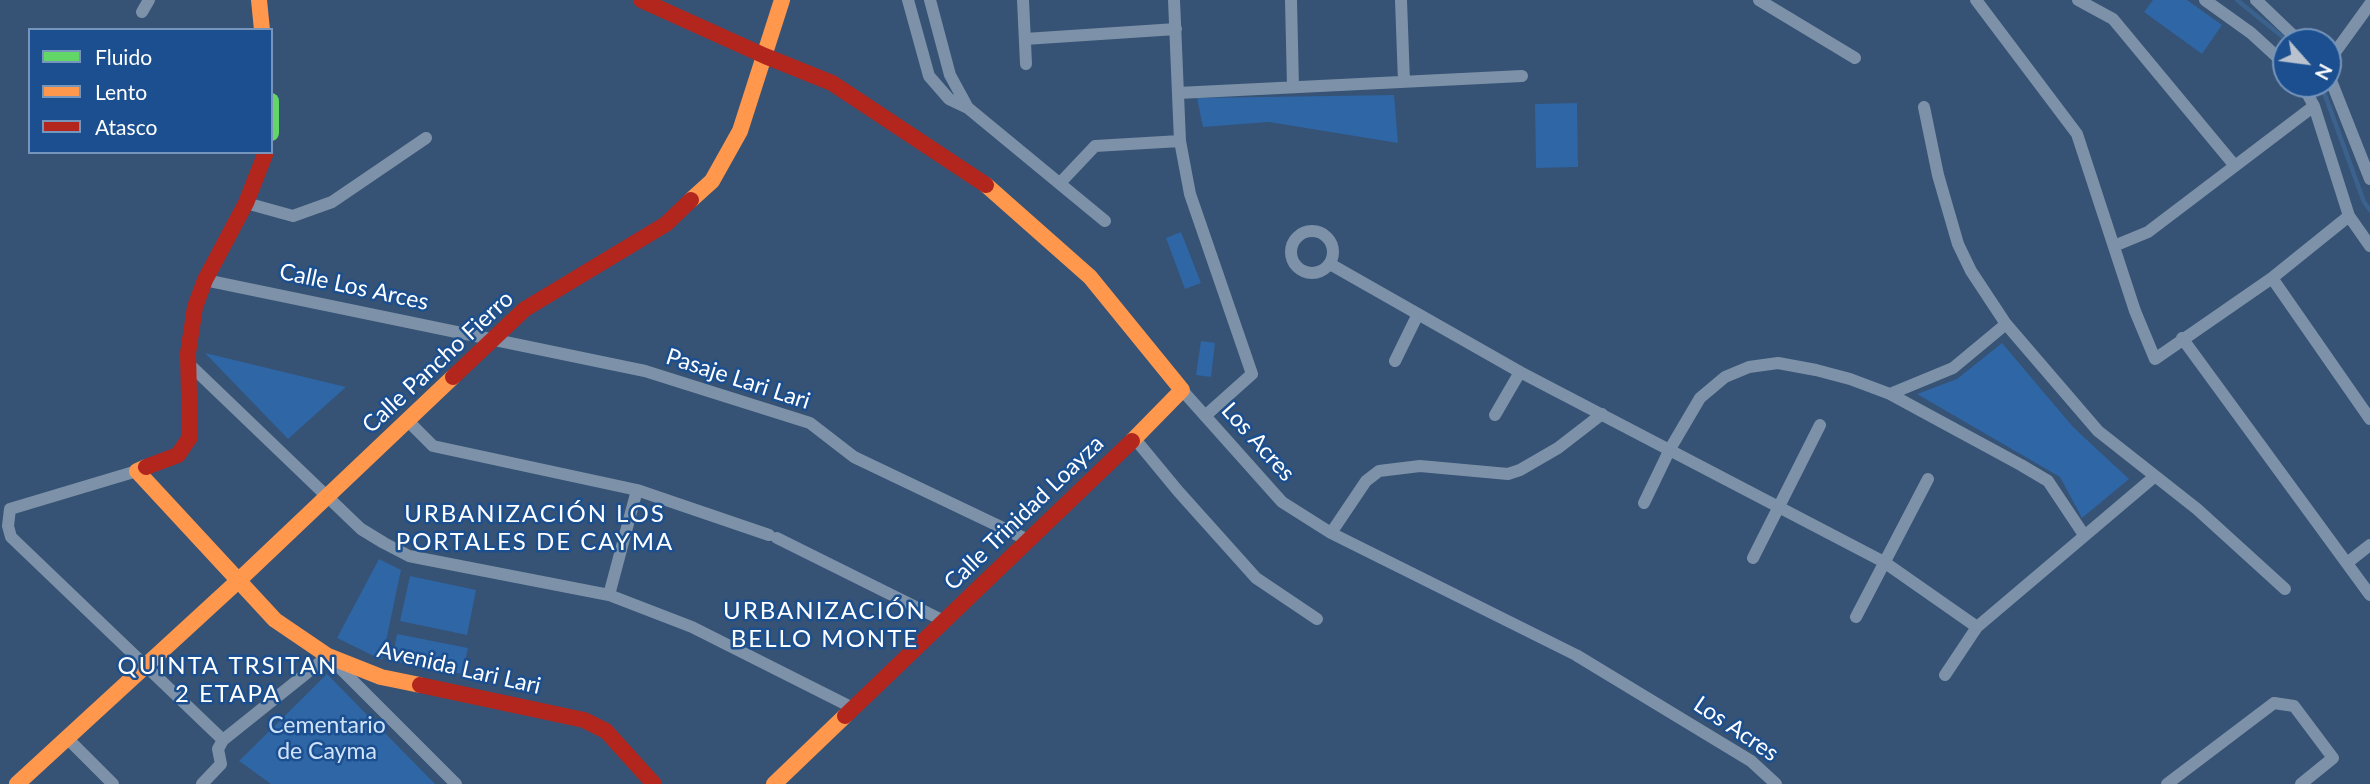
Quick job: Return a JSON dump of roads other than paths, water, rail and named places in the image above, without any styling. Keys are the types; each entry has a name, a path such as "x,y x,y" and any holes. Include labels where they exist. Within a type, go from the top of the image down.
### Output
{"street":[{"path":"142,12 149,0"},
{"path":"259,0 262,28"},
{"name":"Los Acres","path":"641,0 765,57 832,83 977,177 1090,277 1182,390 1282,502 1331,533 1576,655 1751,761 1776,784"},
{"name":"Calle Pancho Fierro","path":"17,784 238,581 525,309 666,224 712,181 740,131 782,0"},
{"path":"908,0 929,76 949,99 968,108 1105,221"},
{"path":"930,0 950,75 968,108"},
{"path":"1023,0 1026,64"},
{"path":"1174,0 1180,141 1190,194 1252,374 1205,416"},
{"path":"1291,0 1293,87"},
{"path":"1402,0 1404,82"},
{"path":"1759,0 1855,58"},
{"path":"1976,0 2077,134 2135,311 2155,359 2272,278 2349,216"},
{"path":"2078,0 2113,19 2235,166"},
{"path":"2205,0 2251,33 2272,52"},
{"path":"2256,0 2285,28"},
{"path":"2342,43 2370,4"},
{"path":"1025,38 1175,29"},
{"path":"1178,93 1522,76"},
{"path":"2310,98 2349,216 2370,246"},
{"path":"2338,98 2369,174"},
{"path":"2113,246 2148,232 2314,106"},
{"path":"1924,107 1938,175 1958,244 1971,271 2006,324 2098,431 2197,509 2285,589"},
{"path":"246,203 293,216 332,202 426,138"},
{"path":"1060,183 1095,146 1180,141"},
{"path":"223,740 11,537 5,505 137,471 178,455 190,437 188,363 195,307 205,280 246,203 265,154"},
{"path":"1330,264 1520,372 1884,562 1977,627"},
{"path":"2272,278 2370,419"},
{"name":"Calle Los Arces","path":"205,280 493,339"},
{"path":"1395,361 1418,314"},
{"path":"1890,394 1953,368 2006,324"},
{"path":"2182,338 2370,595"},
{"name":"Pasaje Lari Lari","path":"493,339 645,371 810,423 854,457 1028,540"},
{"path":"188,363 361,529 408,556 609,595 692,627 853,708"},
{"path":"1644,503 1700,398 1725,377 1749,367 1778,363 1816,370 1890,394 2048,481 2084,535"},
{"path":"1495,415 1520,372"},
{"name":"Calle Trinidad Loayza","path":"774,784 1135,439 1182,390"},
{"path":"1331,533 1366,481 1379,471 1420,467 1508,474 1520,470 1558,447 1602,414"},
{"path":"407,420 433,446 637,490 773,536 944,621"},
{"path":"1753,558 1821,425"},
{"path":"1135,439 1256,578 1317,620"},
{"name":"Avenida Lari Lari","path":"137,471 275,620 328,656 374,674 584,720 606,731 654,784"},
{"path":"1945,675 1977,627 2154,477"},
{"path":"1856,617 1928,479"},
{"path":"609,595 637,490"},
{"path":"2347,563 2370,545"},
{"path":"202,784 220,764 218,749 223,740 328,656 456,784"},
{"path":"360,688 361,678 374,674"},
{"path":"2167,784 2274,704 2294,706 2333,758 2301,784"},
{"path":"67,738 113,784"}],"waterway":[{"path":"2237,0 2272,28"},
{"path":"2326,98 2364,202 2370,210"}],"district":[{"name":"URBANIZACIÓN LOS PORTALES DE CAYMA","path":"535,528"},
{"name":"URBANIZACIÓN BELLO MONTE","path":"825,625"},
{"name":"QUINTA TRSITAN 2 ETAPA","path":"228,680"}],"park label":[{"name":"Cementario de Cayma","path":"327,739"}]}
